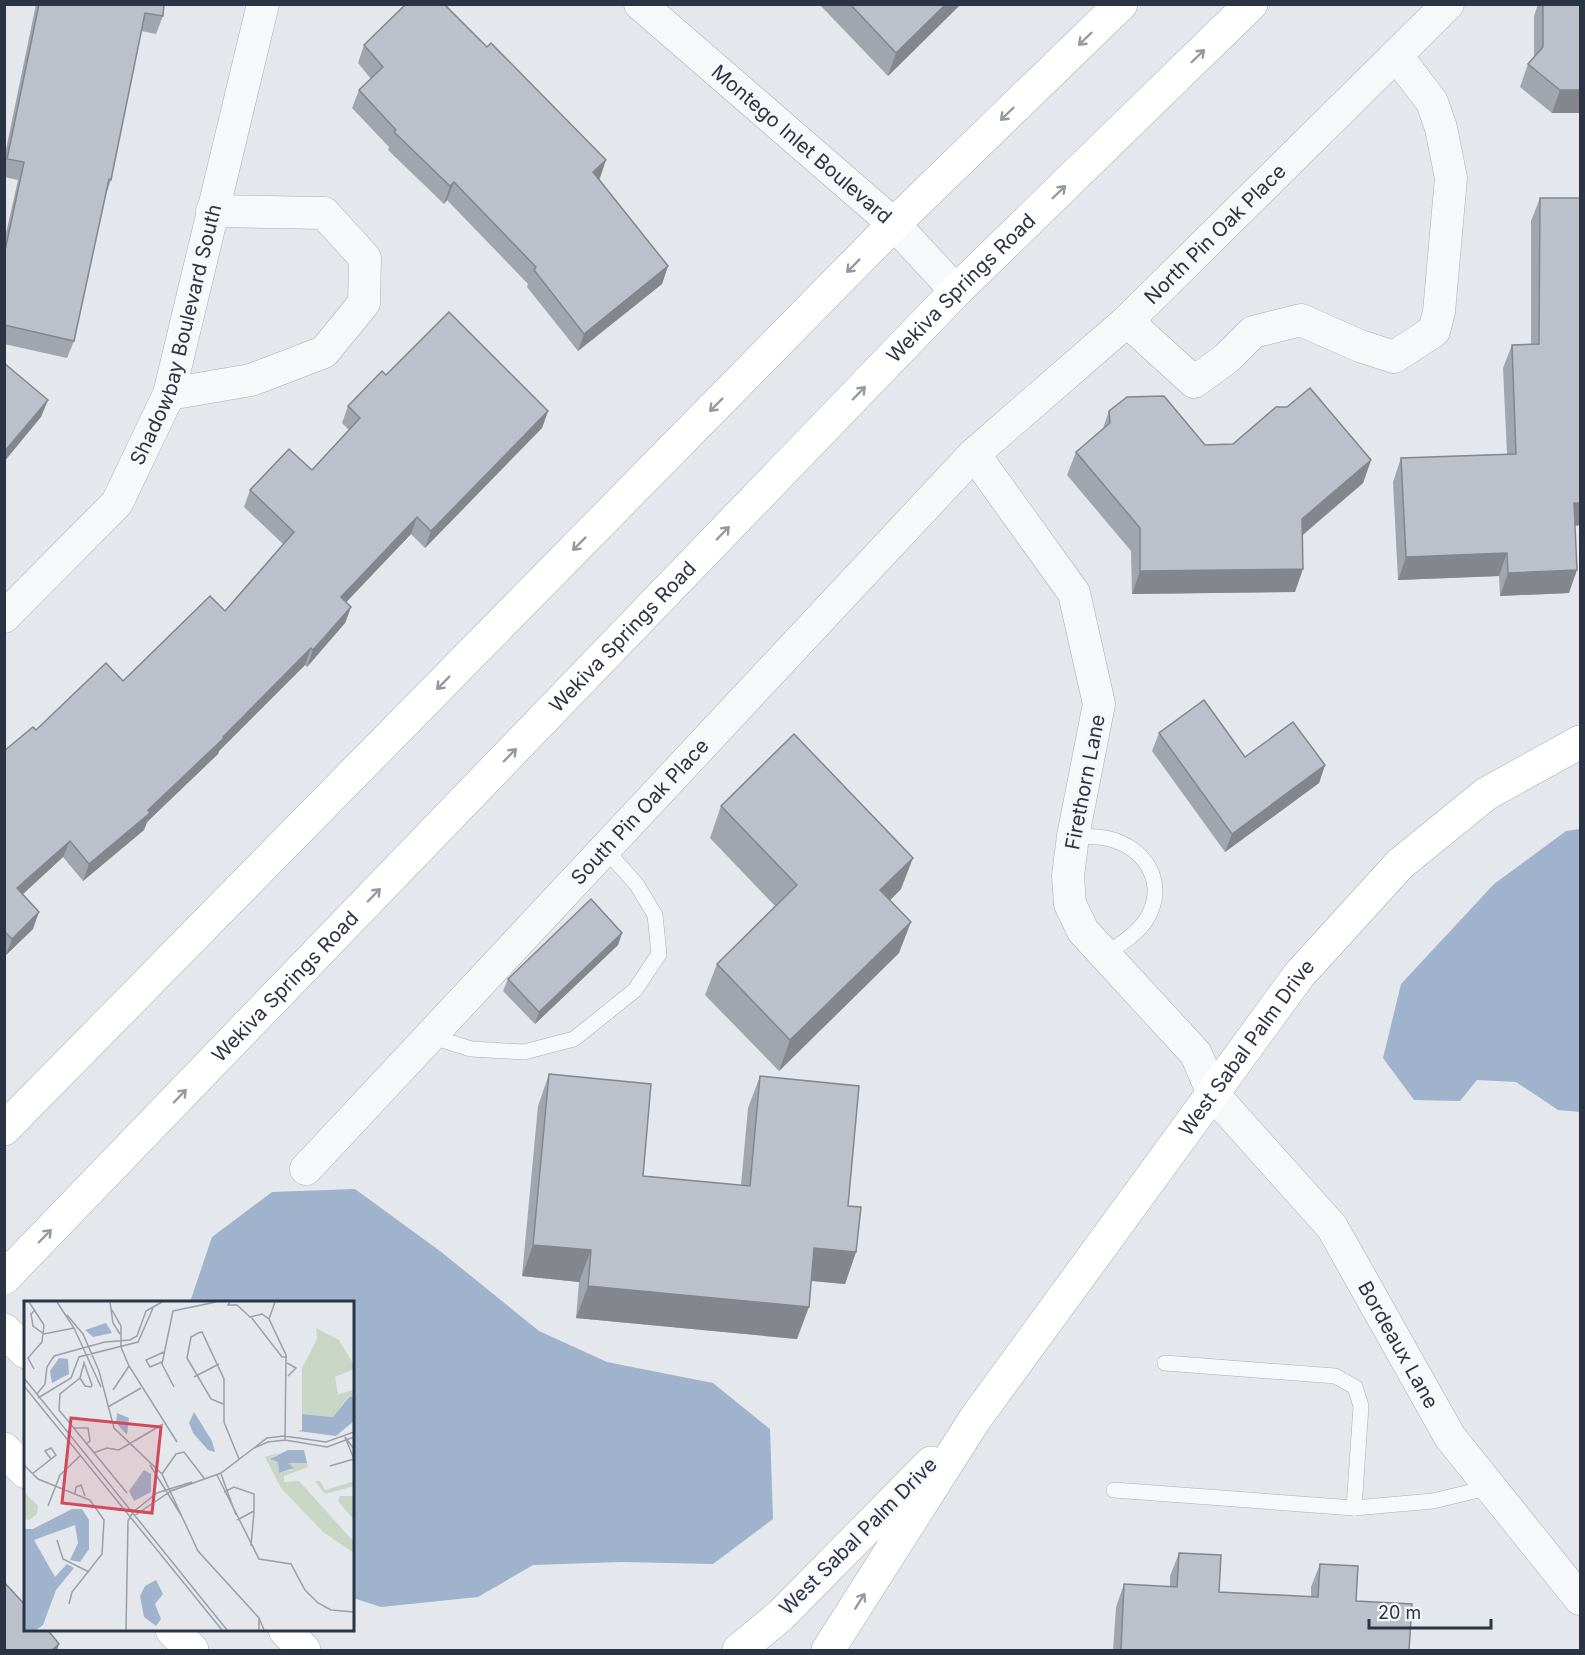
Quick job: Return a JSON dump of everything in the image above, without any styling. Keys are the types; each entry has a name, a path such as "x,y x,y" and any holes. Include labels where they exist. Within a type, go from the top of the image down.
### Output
{"main road":[{"path":"4,1129 894,224 1121,4"},
{"name":"Wekiva Springs Road","path":"4,1278 956,291 1251,4"},
{"name":"West Sabal Palm Drive","path":"828,1650 975,1419 1299,975 1400,864 1486,794 1581,742"},
{"path":"4,1330 24,1350"},
{"name":"West Sabal Palm Drive","path":"739,1650 781,1615 975,1419"},
{"path":"174,1631 192,1650"},
{"path":"287,1631 304,1650"}],"street":[{"name":"Shadowbay Boulevard South","path":"4,617 117,503 169,394 263,4"},
{"name":"Montego Inlet Boulevard","path":"640,4 894,224 956,291"},
{"name":"North Pin Oak Place","path":"974,454 1127,321 1448,4"},
{"path":"1127,321 1194,382 1227,358 1254,332 1301,320 1360,346 1394,357 1434,331 1439,312 1451,178 1442,128 1432,102 1396,54"},
{"path":"169,394 251,380 324,352 364,303 365,258 324,213 212,211"},
{"name":"Firethorn Lane","path":"974,454 1074,593 1099,704 1073,836 1068,876 1070,904 1083,931 1196,1054 1213,1094"},
{"name":"South Pin Oak Place","path":"306,1169 974,454"},
{"name":"Bordeaux Lane","path":"1213,1094 1332,1227 1450,1437 1581,1599"}],"lane":[{"path":"1073,836 1109,838 1134,849 1151,870 1156,897 1146,920 1130,938 1104,955"},
{"path":"430,1036 471,1049 524,1052 574,1039 635,990 659,954 655,915 637,885 605,849"},
{"path":"1165,1363 1335,1376 1355,1387 1361,1406 1354,1508"},
{"path":"1114,1490 1354,1508 1433,1501 1491,1487"}],"water":[{"path":"1580,829 1580,1112 1558,1110 1516,1082 1477,1080 1460,1101 1414,1100 1383,1058 1401,984 1494,884 1566,831"},
{"path":"355,1189 440,1251 539,1331 607,1362 713,1383 770,1429 773,1519 713,1564 622,1562 533,1565 478,1597 381,1607 354,1598 354,1301 190,1301 212,1237 272,1192"}],"building":[{"path":"39,4 164,4 163,16 145,13 111,180 109,179 74,341 4,325 4,255 24,162 7,159"},
{"path":"406,4 444,4 487,47 491,43 606,160 593,172 668,266 584,334 534,270 536,267 454,182 450,186 394,132 396,130 359,90 383,67 364,45"},
{"path":"850,4 946,4 896,53"},
{"path":"1543,4 1581,4 1581,90 1560,90 1528,64 1543,47"},
{"path":"1540,198 1581,198 1581,503 1574,503 1577,570 1508,573 1507,553 1406,557 1401,458 1516,454 1512,345 1539,344"},
{"path":"449,312 548,411 431,531 417,517 341,597 351,607 313,650 311,648 224,738 148,810 150,813 89,864 70,841 17,888 39,912 12,939 4,931 4,751 33,727 36,730 106,663 123,681 210,596 225,611 294,532 250,490 289,449 312,470 360,418 348,406 382,371 386,375"},
{"path":"4,363 48,400 4,452"},
{"path":"1310,388 1371,460 1302,519 1303,569 1140,571 1140,528 1076,452 1110,423 1109,411 1127,397 1164,396 1205,445 1233,444 1276,407 1287,407"},
{"path":"1204,700 1245,757 1293,722 1325,765 1232,834 1159,733"},
{"path":"794,734 913,858 880,890 911,922 790,1040 717,964 797,885 721,806"},
{"path":"591,899 622,933 539,1012 508,979"},
{"path":"549,1074 651,1084 643,1176 750,1186 760,1076 859,1086 848,1206 861,1207 856,1252 814,1248 809,1307 588,1286 591,1250 533,1245"},
{"path":"1179,1553 1221,1555 1219,1592 1318,1597 1320,1564 1358,1566 1356,1601 1412,1604 1409,1650 1121,1650 1124,1584 1177,1587"},
{"path":"4,1582 24,1604 24,1631 49,1631 59,1644 52,1650 4,1650"}]}
